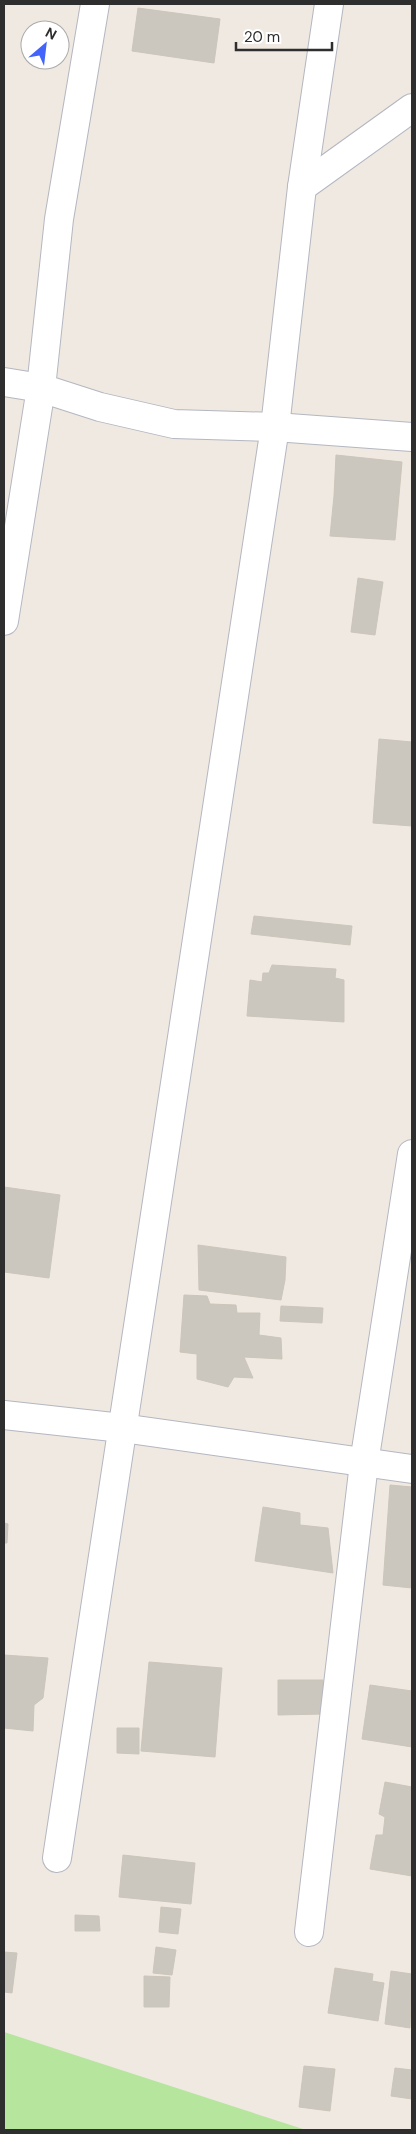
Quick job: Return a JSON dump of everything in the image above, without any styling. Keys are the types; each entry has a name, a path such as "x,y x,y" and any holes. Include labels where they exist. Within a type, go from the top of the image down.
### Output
{"street":[{"path":"4,621 41,388 59,219 96,4"},
{"path":"57,1858 275,428 302,187 329,4"},
{"path":"302,187 412,108"},
{"path":"4,382 41,388 100,407 174,424 275,428 412,438"},
{"path":"309,1932 364,1463 412,1154"},
{"path":"4,1415 122,1428 412,1469"}],"green space":[{"path":"4,2032 306,2130 4,2130"}],"building":[{"path":"138,8 220,19 214,63 132,51"},
{"path":"336,455 402,462 395,540 330,536"},
{"path":"358,578 383,582 375,635 351,632"},
{"path":"379,739 412,742 412,826 373,823"},
{"path":"254,916 352,926 350,945 251,934"},
{"path":"272,965 336,969 335,978 344,980 344,1022 247,1016 250,980 262,982 263,973 269,973"},
{"path":"4,1187 60,1195 49,1278 4,1272"},
{"path":"198,1245 286,1257 285,1280 281,1300 199,1290"},
{"path":"184,1295 207,1296 210,1304 236,1305 237,1313 260,1313 259,1335 281,1338 282,1359 244,1357 253,1378 234,1377 228,1387 197,1379 197,1354 180,1352"},
{"path":"281,1306 323,1308 322,1323 280,1321"},
{"path":"390,1485 412,1487 412,1588 383,1585"},
{"path":"263,1507 300,1513 300,1525 328,1528 333,1573 255,1561"},
{"path":"4,1523 8,1524 7,1543 4,1543"},
{"path":"4,1655 48,1658 43,1698 34,1705 33,1731 4,1728"},
{"path":"149,1662 222,1668 215,1757 141,1751"},
{"path":"278,1680 323,1680 323,1714 278,1715"},
{"path":"370,1685 412,1691 412,1747 362,1739"},
{"path":"117,1728 139,1728 139,1754 117,1753"},
{"path":"385,1782 412,1787 412,1876 370,1869 376,1835 383,1835 385,1817 379,1814"},
{"path":"123,1855 195,1863 191,1904 119,1897"},
{"path":"161,1907 181,1909 178,1934 159,1932"},
{"path":"75,1915 99,1916 100,1931 75,1931"},
{"path":"156,1947 176,1950 172,1975 153,1973"},
{"path":"4,1952 17,1953 12,1993 4,1992"},
{"path":"335,1968 373,1974 372,1981 384,1983 378,2021 328,2013"},
{"path":"391,1971 412,1974 410,2028 385,2024"},
{"path":"144,1976 170,1977 169,2007 144,2007"},
{"path":"304,2066 335,2069 330,2111 299,2107"},
{"path":"395,2068 412,2070 412,2099 391,2096"}]}
